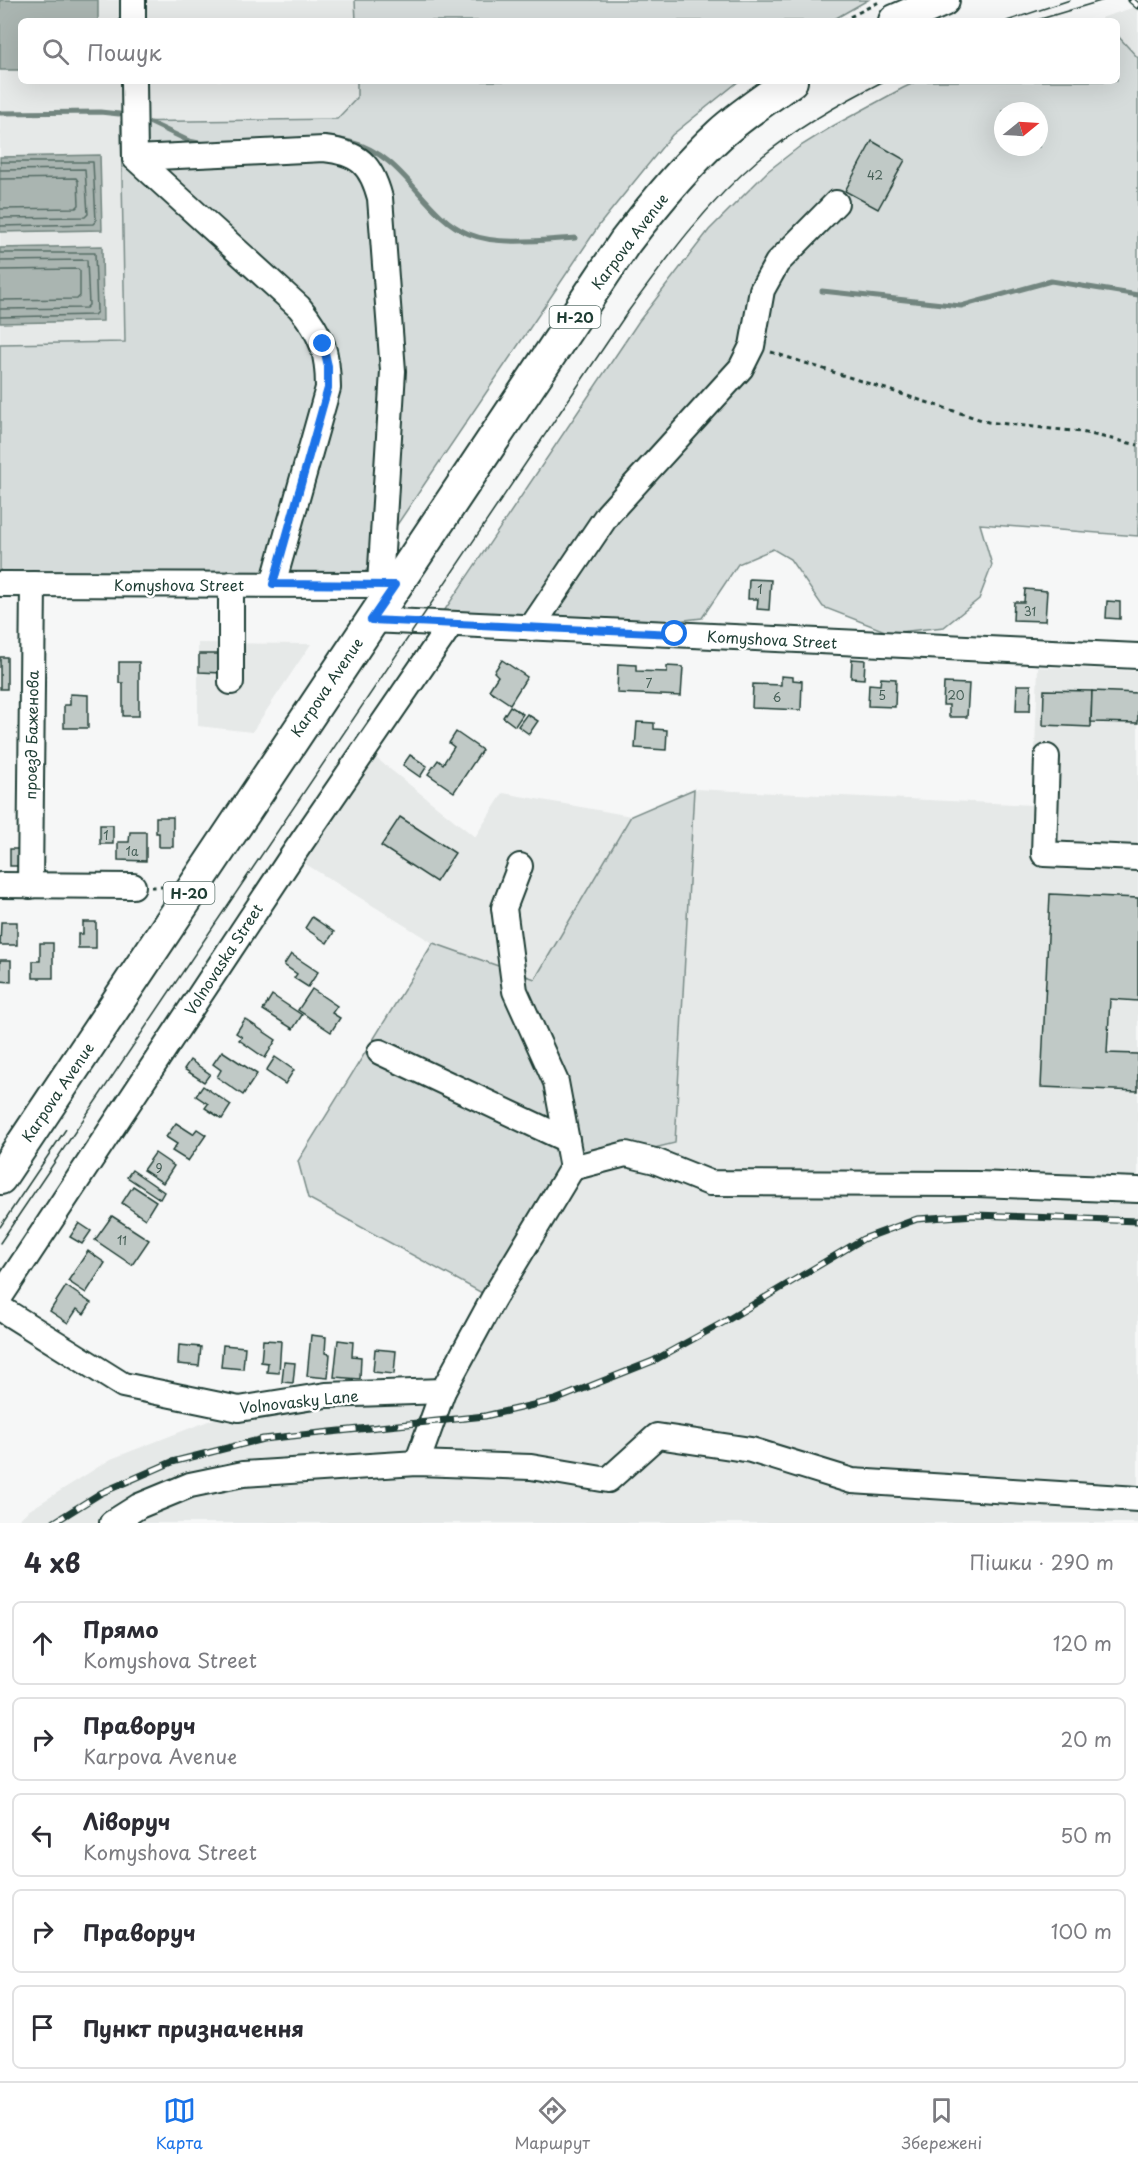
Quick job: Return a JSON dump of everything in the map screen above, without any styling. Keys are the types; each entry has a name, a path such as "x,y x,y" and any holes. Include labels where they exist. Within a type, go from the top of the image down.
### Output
{"main road":[{"path":"902,18 943,0"},
{"name":"Karpova Avenue","path":"0,1178 371,620 388,585 625,242 689,165 721,134 787,84"}],"street":[{"path":"133,0 133,18"},
{"path":"134,84 135,158 299,307 314,324 323,344 328,366 328,388 273,584"},
{"path":"135,158 324,149 344,151 353,156 362,162 375,178 380,198 393,371 388,585"},
{"path":"531,628 608,514 741,368 752,346 762,290 777,263 836,203"},
{"name":"Komyshova Street","path":"0,584 388,585"},
{"name":"проезд Баженова","path":"30,886 33,584"},
{"path":"231,584 231,682"},
{"name":"Komyshova Street","path":"371,620 1138,656"},
{"name":"Volnovaska Street","path":"0,1297 292,856 451,624"},
{"path":"1047,757 1044,854 1138,858"},
{"path":"417,1463 443,1390 493,1299 572,1168 556,1082 515,991 504,908 520,866"},
{"path":"0,885 133,886"},
{"path":"380,1052 567,1140"},
{"path":"572,1168 626,1154 655,1161 710,1183 976,1184 1138,1190"},
{"name":"Volnovasky Lane","path":"0,1308 123,1385 239,1409 326,1395 443,1390"},
{"path":"112,1523 139,1506 190,1485 243,1474 417,1463 531,1467 608,1480 657,1436 751,1450 852,1481 1138,1499"}],"path":[{"path":"848,18 883,0"},
{"path":"752,346 988,422 1081,432 1138,445"}],"shaded area":[{"path":"0,0 355,0 356,18 18,18 18,84 357,84 357,98 337,119 121,122 125,342 0,344"},
{"path":"355,0 868,0 836,18 356,18"},
{"path":"1138,6 1138,58 1120,38 1120,18 1101,18"},
{"path":"1120,38 1138,58 1138,536 980,524 992,565 979,599 944,627 890,633 823,607 790,559 773,549 738,564 702,618 677,621 675,634 436,623 639,321 709,230 768,171 799,147 912,84 1120,84"},
{"path":"357,84 735,84 672,135 600,224 357,584 0,584 0,344 125,342 121,122 337,119 357,98"},
{"path":"198,643 311,644 252,732 198,726"},
{"path":"1038,667 1138,671 1138,1523 15,1523 28,1511 111,1459 239,1409 443,1390 572,1168 675,1143 694,789 1033,805"},
{"path":"356,742 475,837 503,793 631,816 535,979 433,943 283,850"},
{"path":"694,789 675,1143 572,1168 493,1299 308,1198 298,1161 433,943 535,979 631,816"}],"water":[{"path":"0,0 98,0 98,18 18,18 18,70 0,70"},
{"path":"100,155 102,230 0,232 0,157"},
{"path":"102,246 103,321 0,323 0,248"}],"building":[{"path":"872,141 905,160 878,209 845,191"},
{"path":"749,579 771,580 769,610 757,609 758,599 748,599"},
{"path":"1025,589 1047,591 1045,621 1013,620 1014,602 1024,602"},
{"path":"1107,601 1120,602 1120,619 1106,618"},
{"path":"199,654 222,654 222,673 199,672"},
{"path":"0,657 7,657 7,689 0,689"},
{"path":"852,659 865,660 864,679 851,678"},
{"path":"502,660 527,677 510,704 489,690 498,676 494,672"},
{"path":"119,662 139,662 139,716 123,716 123,683 119,683"},
{"path":"618,664 636,665 636,671 667,672 667,666 683,667 681,696 617,693"},
{"path":"781,676 793,677 793,680 802,681 801,710 752,708 753,684 781,685"},
{"path":"881,678 896,679 895,707 868,706 869,684 880,685"},
{"path":"944,683 969,684 967,717 949,717 949,705 943,705"},
{"path":"1017,685 1031,685 1030,711 1016,711"},
{"path":"1044,690 1092,691 1091,727 1043,725"},
{"path":"1092,691 1138,693 1138,723 1091,722"},
{"path":"70,694 88,695 88,728 64,728 64,705 70,705"},
{"path":"510,706 523,714 515,726 503,717"},
{"path":"527,714 538,721 529,734 518,726"},
{"path":"637,722 654,723 654,729 667,730 666,750 635,748"},
{"path":"456,732 482,750 454,792 428,774 438,760 443,764 454,747 449,743"},
{"path":"410,755 427,766 420,777 403,765"},
{"path":"156,817 173,817 173,847 159,847"},
{"path":"400,817 455,853 436,882 381,846"},
{"path":"100,825 113,825 113,844 100,844"},
{"path":"130,832 146,832 146,861 118,860 118,842 129,842"},
{"path":"10,849 22,849 22,866 10,866"},
{"path":"1050,894 1138,898 1138,1001 1110,999 1107,1053 1138,1054 1138,1091 1041,1087"},
{"path":"312,917 334,932 327,943 305,928"},
{"path":"1,922 17,922 17,945 0,945"},
{"path":"83,922 96,922 96,948 78,948 78,934 83,934"},
{"path":"40,943 53,943 53,978 33,978 33,961 40,961"},
{"path":"291,954 318,972 308,987 294,978 297,974 284,965"},
{"path":"0,960 11,960 11,982 0,981"},
{"path":"312,989 337,1006 332,1013 340,1018 331,1032 298,1010"},
{"path":"272,995 302,1015 293,1029 263,1010"},
{"path":"245,1019 276,1040 265,1058 239,1040 242,1037 236,1033"},
{"path":"222,1051 257,1074 243,1095 217,1077 221,1070 213,1064"},
{"path":"275,1057 294,1070 285,1084 266,1071"},
{"path":"190,1060 210,1074 204,1082 184,1069"},
{"path":"203,1086 231,1105 222,1119 205,1108 208,1104 196,1096"},
{"path":"176,1123 193,1134 197,1129 206,1135 188,1161 172,1151 177,1144 166,1137"},
{"path":"155,1153 174,1166 163,1183 143,1170"},
{"path":"132,1170 164,1192 160,1199 127,1177"},
{"path":"133,1186 156,1201 145,1219 122,1203"},
{"path":"112,1216 149,1240 132,1265 95,1240"},
{"path":"79,1223 91,1231 82,1244 70,1237"},
{"path":"88,1251 105,1263 86,1293 68,1281"},
{"path":"66,1286 91,1303 84,1314 77,1309 68,1323 50,1311"},
{"path":"311,1335 326,1337 325,1353 330,1354 328,1378 307,1376"},
{"path":"263,1340 281,1341 279,1373 267,1372 268,1363 261,1362"},
{"path":"338,1340 353,1342 352,1356 361,1357 360,1379 334,1377"},
{"path":"179,1345 201,1347 199,1366 178,1364"},
{"path":"223,1345 245,1347 243,1369 221,1367"},
{"path":"375,1349 396,1351 394,1374 373,1372"},
{"path":"284,1362 295,1363 293,1383 282,1382"}],"waterway":[{"path":"0,113 100,112 119,114"},
{"path":"151,123 189,141 204,144"},
{"path":"327,138 350,142 386,159 438,213 469,234 507,241 575,238"},
{"path":"822,291 961,306 1051,281 1138,295"}],"tram line":[{"path":"1016,18 1070,0"},
{"path":"1044,18 1104,0"},
{"path":"0,1243 627,313 657,272 722,194 759,159 819,117 878,84"},
{"path":"0,1227 66,1129"}],"railway":[{"path":"1131,0 1138,6"},
{"path":"53,1523 101,1493 172,1462 263,1439 485,1416 555,1400 653,1361 724,1322 863,1239 917,1219 975,1215 1138,1221"}],"route":[{"path":"323,344 328,366 328,388 273,584 395,585 371,620 675,634"}]}
